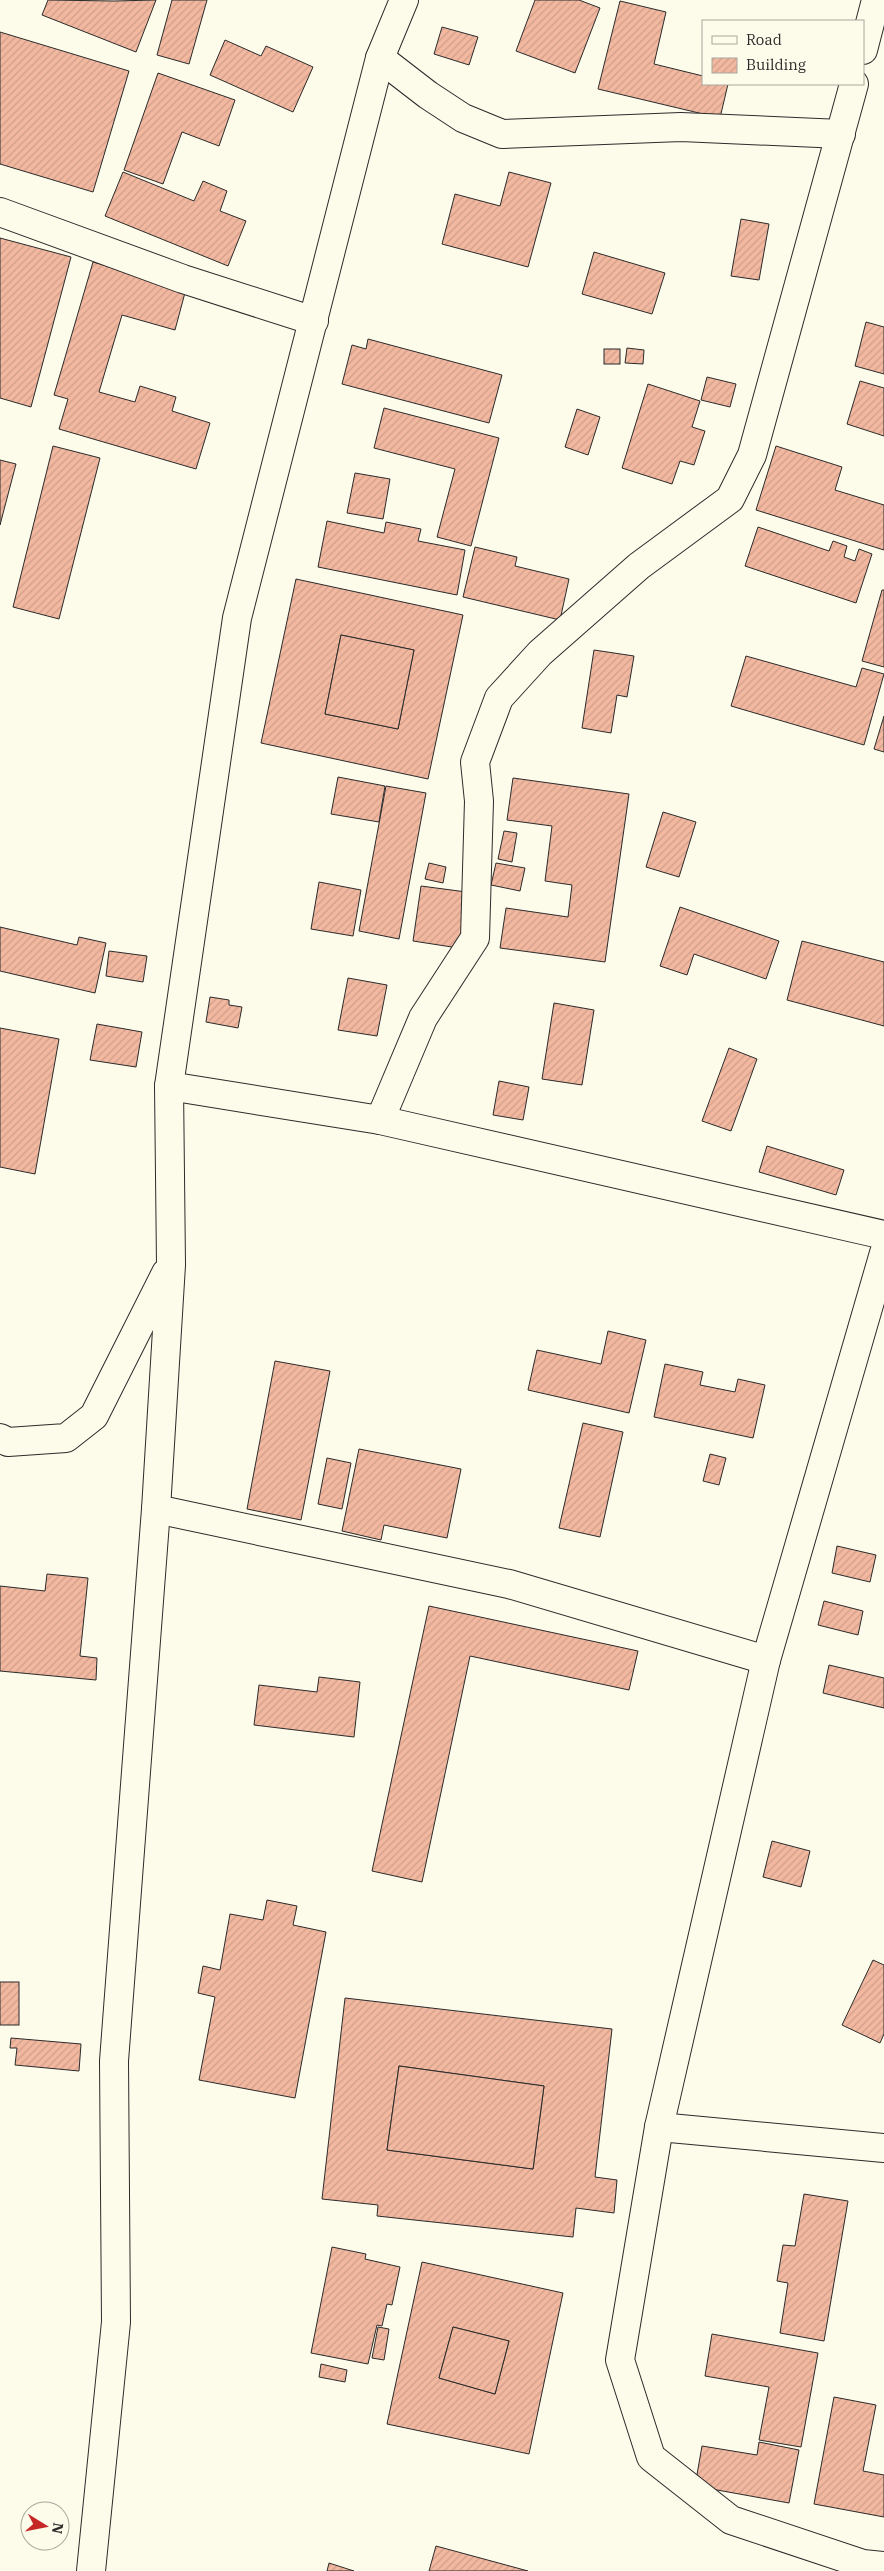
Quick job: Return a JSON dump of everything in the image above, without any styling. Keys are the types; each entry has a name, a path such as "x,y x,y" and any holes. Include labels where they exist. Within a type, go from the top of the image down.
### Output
{"street":[{"path":"91,2571 116,2322 114,2061 156,1509 171,1265 169,1086 237,618 380,58 404,0"},
{"path":"864,46 876,0"},
{"path":"380,58 435,100 464,118 502,134 680,127 841,134"},
{"path":"380,1120 423,1018 475,938 479,801 475,762 499,698 540,652 639,566 730,499 752,456 854,85"},
{"path":"0,212 183,279 314,321"},
{"path":"169,1086 380,1120 884,1235"},
{"path":"884,1254 766,1660 659,2127 620,2360 651,2457 731,2520 863,2564 884,2566"},
{"path":"0,1438 8,1442 66,1438 94,1416 171,1265"},
{"path":"156,1509 508,1584 766,1660"},
{"path":"659,2127 884,2148"}],"building":[{"path":"48,0 156,0 136,52 42,15"},
{"path":"172,0 207,0 189,64 157,55"},
{"path":"535,0 579,0 600,8 575,73 516,51"},
{"path":"620,1 666,12 654,64 702,76 702,85 728,85 720,118 598,89"},
{"path":"442,27 478,37 469,65 434,54"},
{"path":"0,32 129,71 93,192 0,164"},
{"path":"225,40 261,56 266,46 313,67 293,112 210,75"},
{"path":"158,73 235,100 219,146 182,132 163,184 124,170"},
{"path":"123,172 194,201 203,181 227,191 220,211 246,221 228,266 105,216"},
{"path":"509,172 551,183 528,267 442,244 455,194 500,206"},
{"path":"741,219 769,224 759,280 731,276"},
{"path":"0,238 71,257 31,407 0,398"},
{"path":"594,252 665,273 652,314 582,294"},
{"path":"93,262 186,289 175,330 122,315 99,392 135,402 140,386 176,397 172,411 210,423 196,469 59,429 68,399 54,395"},
{"path":"866,322 884,327 884,374 855,366"},
{"path":"368,339 502,375 489,423 342,384 352,345 366,349"},
{"path":"627,348 644,350 643,364 625,363"},
{"path":"604,349 620,349 620,364 604,364"},
{"path":"707,377 736,384 730,407 701,400"},
{"path":"860,381 884,388 884,436 847,424"},
{"path":"648,384 700,401 692,427 705,431 694,465 680,461 672,484 622,468"},
{"path":"384,408 499,438 471,546 437,537 455,469 374,448"},
{"path":"577,409 600,417 588,455 565,447"},
{"path":"53,446 100,458 59,619 13,607"},
{"path":"776,446 842,467 835,490 884,505 884,550 756,510"},
{"path":"0,460 16,464 0,525"},
{"path":"355,473 390,479 383,519 347,513"},
{"path":"327,521 384,533 386,522 421,529 418,541 465,550 457,595 318,567"},
{"path":"758,527 829,551 833,541 847,546 844,557 855,561 859,549 872,554 856,603 745,566"},
{"path":"475,547 517,557 515,566 569,579 560,620 463,597"},
{"path":"296,579 463,615 428,779 261,743","holes":["341,635 414,650 398,729 325,714"]},
{"path":"882,590 884,590 884,667 862,661"},
{"path":"341,635 414,650 398,729 325,714"},
{"path":"594,650 634,656 627,697 617,695 611,733 582,728"},
{"path":"746,656 856,687 862,668 884,674 864,745 731,706"},
{"path":"884,716 884,752 874,749"},
{"path":"338,777 385,786 379,822 331,814"},
{"path":"513,778 629,794 605,962 500,948 506,908 568,917 572,885 545,881 552,826 507,820"},
{"path":"386,786 426,793 399,939 359,931"},
{"path":"663,812 696,822 679,877 646,867"},
{"path":"504,831 517,833 512,862 498,859"},
{"path":"429,863 446,867 443,883 425,879"},
{"path":"496,863 525,868 520,891 491,885"},
{"path":"319,882 361,890 353,936 311,929"},
{"path":"421,886 474,893 465,949 413,941"},
{"path":"680,907 779,941 766,979 694,954 687,975 660,966"},
{"path":"0,927 77,945 79,937 106,943 95,993 0,971"},
{"path":"802,941 884,962 884,1026 787,1000"},
{"path":"109,951 147,956 143,982 106,976"},
{"path":"348,978 387,985 377,1036 338,1030"},
{"path":"210,997 229,1000 229,1005 242,1007 238,1028 206,1022"},
{"path":"554,1003 594,1010 582,1085 542,1079"},
{"path":"97,1024 142,1032 136,1067 90,1060"},
{"path":"0,1028 59,1039 35,1174 0,1167"},
{"path":"729,1048 757,1059 731,1131 702,1121"},
{"path":"499,1081 529,1087 523,1120 493,1115"},
{"path":"767,1146 844,1170 836,1195 759,1172"},
{"path":"608,1331 646,1340 629,1413 528,1390 537,1350 601,1364"},
{"path":"275,1361 330,1371 301,1520 247,1509"},
{"path":"665,1364 703,1372 700,1385 735,1392 738,1379 765,1385 753,1438 654,1417"},
{"path":"583,1423 623,1432 600,1537 559,1528"},
{"path":"359,1449 461,1469 447,1538 384,1525 381,1540 342,1531"},
{"path":"710,1454 726,1458 719,1485 703,1481"},
{"path":"327,1458 351,1463 342,1509 318,1504"},
{"path":"837,1546 876,1555 870,1582 832,1573"},
{"path":"47,1574 88,1578 80,1656 97,1658 96,1680 0,1671 0,1586 45,1591"},
{"path":"824,1601 863,1611 858,1635 818,1625"},
{"path":"429,1606 638,1651 629,1690 470,1656 422,1882 372,1871"},
{"path":"829,1665 884,1678 884,1708 823,1693"},
{"path":"319,1677 360,1682 354,1737 254,1725 259,1685 317,1692"},
{"path":"772,1841 810,1851 801,1887 763,1877"},
{"path":"267,1900 297,1906 293,1925 326,1932 295,2098 199,2080 215,1997 198,1993 203,1966 220,1970 230,1914 263,1920"},
{"path":"873,1960 884,1965 884,2034 880,2043 842,2025"},
{"path":"0,1982 19,1982 19,2025 0,2025"},
{"path":"345,1998 612,2029 595,2177 617,2180 614,2213 576,2208 573,2237 377,2216 378,2205 322,2199","holes":["399,2066 544,2086 533,2169 387,2150"]},
{"path":"11,2038 81,2044 79,2071 15,2065 17,2048 10,2048"},
{"path":"399,2066 544,2086 533,2169 387,2150"},
{"path":"804,2194 848,2201 824,2341 780,2333 788,2283 777,2281 783,2245 795,2246"},
{"path":"332,2247 366,2254 365,2259 400,2267 392,2305 387,2304 382,2326 377,2325 368,2364 311,2353"},
{"path":"422,2262 563,2293 529,2454 387,2424","holes":["453,2327 509,2341 495,2394 439,2378"]},
{"path":"378,2327 389,2329 384,2360 372,2358"},
{"path":"453,2327 509,2341 495,2394 439,2378"},
{"path":"712,2334 818,2353 801,2447 759,2440 769,2387 705,2376"},
{"path":"321,2364 347,2370 345,2382 319,2377"},
{"path":"834,2397 876,2405 863,2471 884,2475 884,2517 814,2504"},
{"path":"759,2442 799,2450 789,2503 695,2486 702,2446 757,2455"},
{"path":"436,2546 528,2571 429,2571"},
{"path":"329,2563 354,2571 327,2571"}]}
